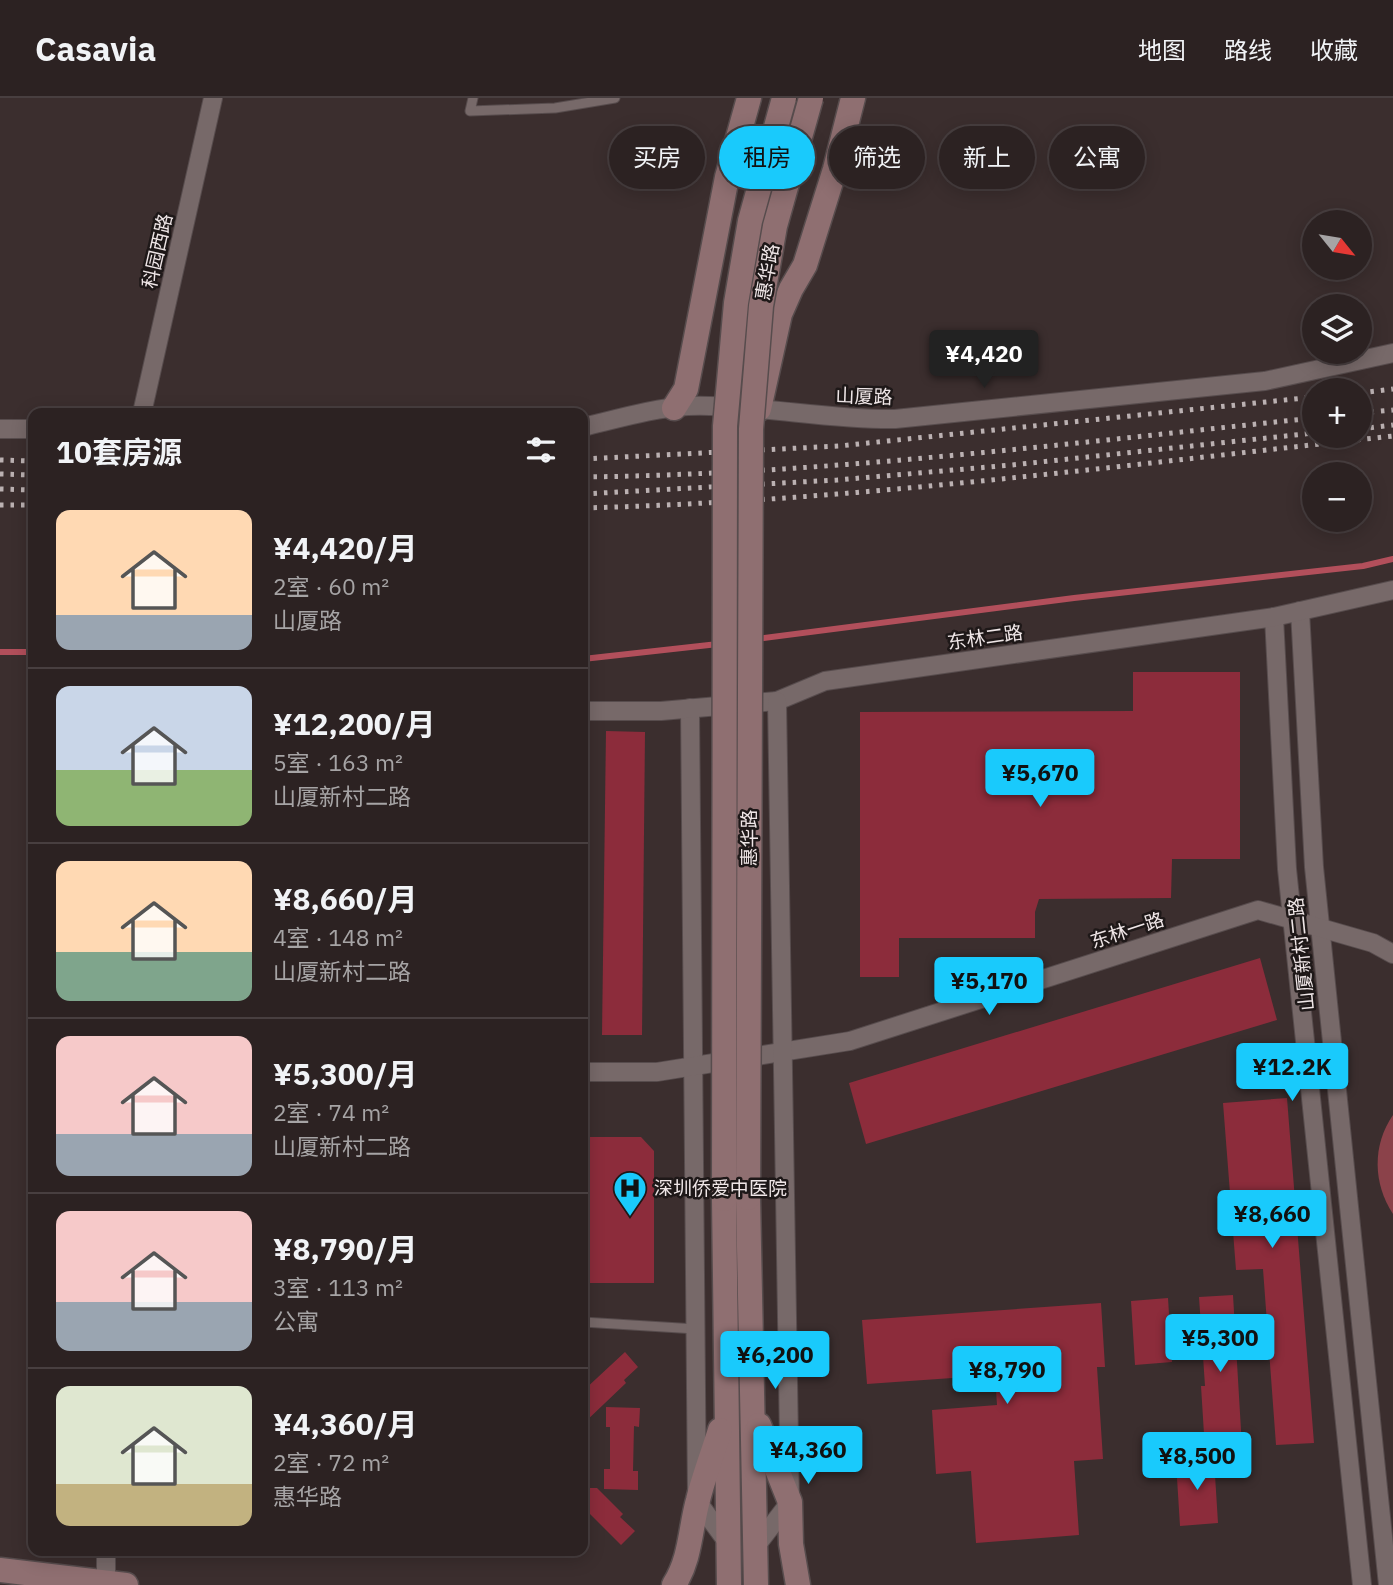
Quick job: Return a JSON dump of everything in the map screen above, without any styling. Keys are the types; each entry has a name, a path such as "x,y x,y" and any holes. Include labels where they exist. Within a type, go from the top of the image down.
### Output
{"main road":[{"path":"674,408 686,389 727,177 749,98"},
{"name":"惠华路","path":"756,1585 753,1411 736,1199 724,426 736,303 750,220 784,98"},
{"name":"惠华路","path":"729,1585 727,1410 736,1199 751,429 761,306 775,226 811,98"},
{"path":"759,410 780,314 810,252 853,98"},
{"path":"674,1585 681,1574 692,1540 697,1501 727,1410"},
{"path":"753,1411 790,1502 791,1544 798,1585"},
{"path":"0,1570 116,1584"}],"street":[{"name":"科园西路","path":"143,408 213,98"},
{"name":"山厦路","path":"588,426 674,408 713,406 895,419 1265,382 1393,353"},
{"path":"0,429 28,429"},
{"name":"东林二路","path":"588,711 690,708 777,701 825,681 1274,617 1393,590"},
{"name":"山厦新村二路","path":"1300,611 1314,866 1388,1585"},
{"name":"山厦新村二路","path":"1274,617 1287,869 1362,1585"},
{"path":"756,1546 790,1502 777,701"},
{"path":"690,708 697,1501 729,1543"},
{"name":"东林一路","path":"588,1072 657,1072 850,1041 1258,909 1373,943 1393,954"},
{"path":"108,1556 116,1584"}],"lane":[{"path":"473,98 470,111 555,108 615,98"},
{"path":"588,1322 696,1329"}],"shaded area":[{"path":"1393,1115 1393,1214 1382,1190 1378,1152 1381,1139"}],"building":[{"path":"1133,672 1240,672 1240,859 1172,859 1171,898 1039,899 1035,912 1035,938 899,938 899,977 860,977 860,712 1133,711"},
{"path":"606,731 645,732 642,1035 602,1035"},
{"path":"1260,958 1277,1020 866,1144 849,1083"},
{"path":"1287,1098 1314,1443 1276,1445 1263,1269 1236,1270 1223,1103"},
{"path":"588,1137 641,1137 654,1151 654,1283 588,1283"},
{"path":"1233,1295 1242,1447 1205,1450 1201,1386 1205,1386 1199,1297"},
{"path":"1168,1298 1172,1362 1135,1365 1131,1301"},
{"path":"1101,1303 1105,1367 1097,1367 1103,1459 1074,1461 1079,1535 976,1543 971,1471 936,1474 932,1410 997,1405 995,1375 867,1384 862,1320"},
{"path":"625,1352 638,1367 624,1380 626,1383 588,1419 588,1386"},
{"path":"606,1407 640,1408 639,1427 634,1426 633,1471 638,1471 638,1490 604,1489 604,1469 610,1469 610,1427 606,1427"},
{"path":"1214,1459 1218,1523 1180,1526 1176,1462"},
{"path":"588,1488 597,1488 623,1514 620,1517 635,1531 621,1545 588,1512"}],"waterway":[{"path":"756,639 1074,598 1363,566 1393,559"},
{"path":"588,658 718,644"},
{"path":"0,652 28,652"}],"railway":[{"path":"1372,392 1393,389"},
{"path":"588,459 839,446 1302,398"},
{"path":"1372,412 1393,410"},
{"path":"588,477 674,475 857,464 1302,419"},
{"path":"1372,428 1393,425"},
{"path":"588,494 837,480 1012,465 1302,434"},
{"path":"588,508 887,490 1393,436"},
{"path":"0,460 28,461"},
{"path":"0,474 28,475"},
{"path":"0,489 28,490"},
{"path":"0,505 28,505"}],"place":[{"name":"深圳侨爱中医院","path":"630,1218"}]}
